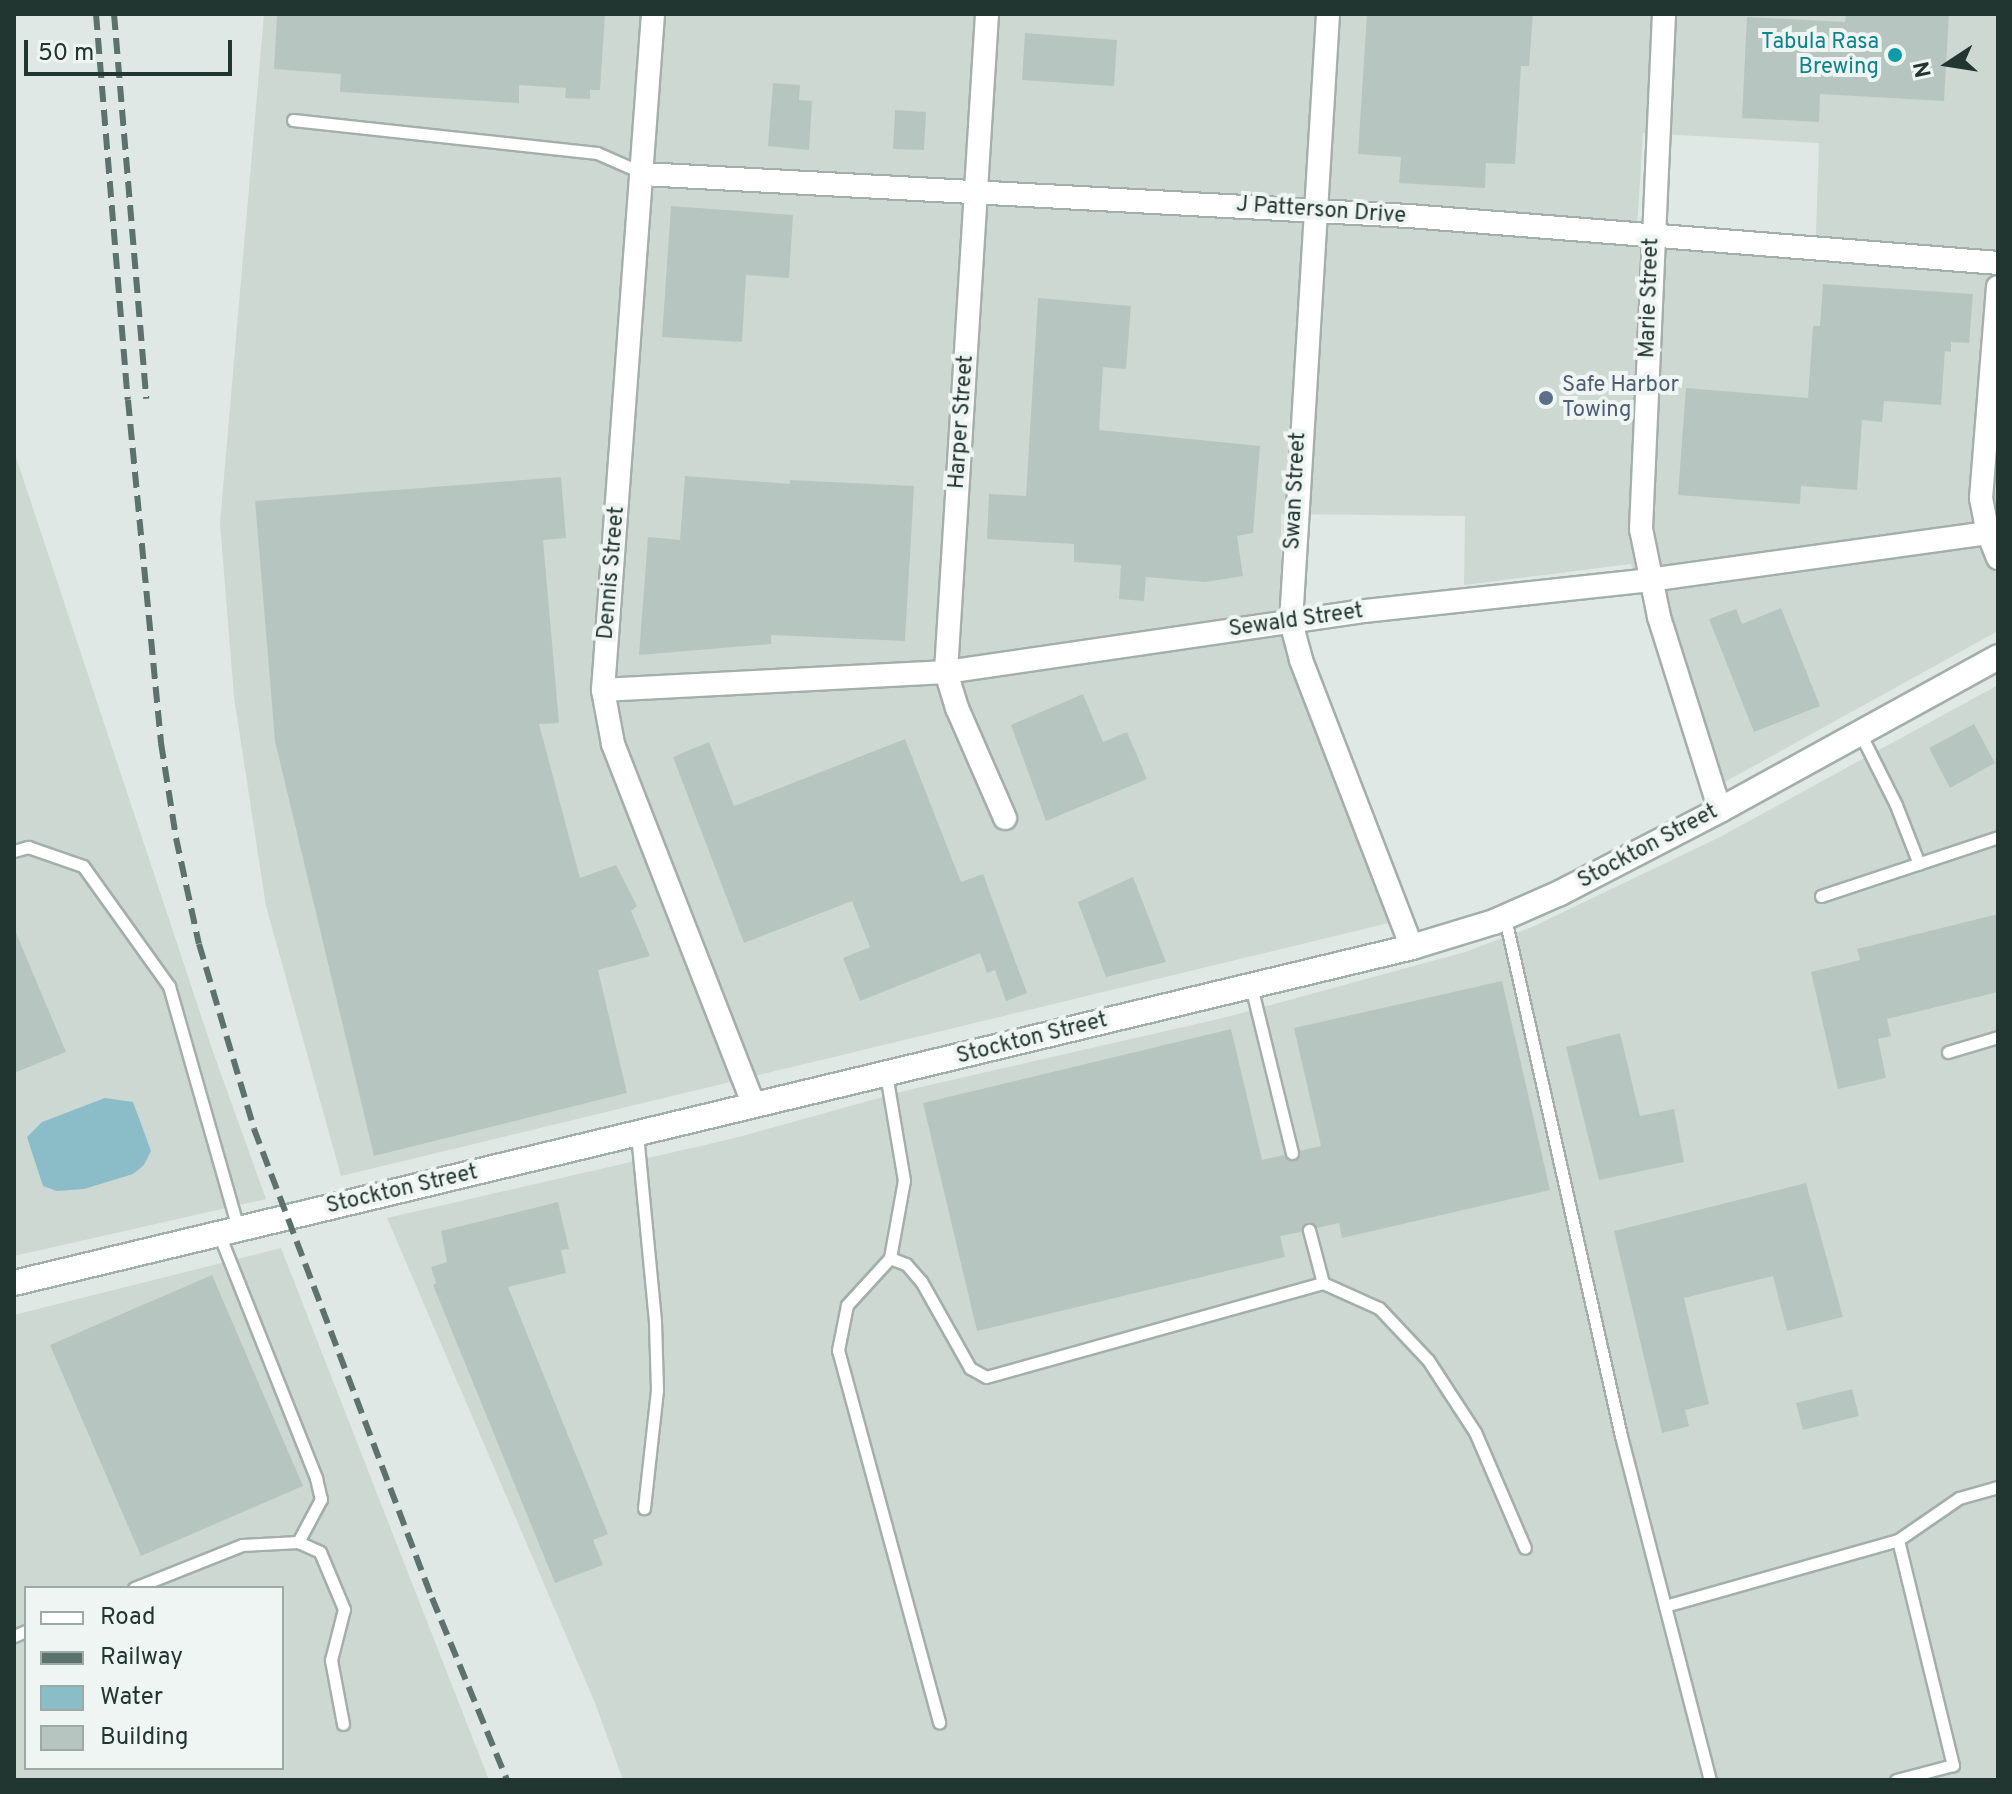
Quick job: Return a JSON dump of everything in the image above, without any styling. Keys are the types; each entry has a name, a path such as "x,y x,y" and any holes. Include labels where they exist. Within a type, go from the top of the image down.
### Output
{"main road":[{"name":"Stockton Street","path":"14,1283 1412,947 1505,918 1720,810 1998,657"}],"street":[{"name":"Dennis Street","path":"653,14 603,690 613,744 754,1106"},
{"name":"Harper Street","path":"987,14 946,672 957,708 1005,818"},
{"name":"Swan Street","path":"1328,14 1291,622 1301,660 1412,947"},
{"name":"Marie Street","path":"1664,14 1641,529 1649,580 1720,810"},
{"name":"J Patterson Drive","path":"643,174 1315,211 1998,263"},
{"path":"1998,287 1981,498 1988,533 1998,558"},
{"name":"Sewald Street","path":"603,690 946,672 1291,622 1649,580 1988,533"}],"lane":[{"path":"293,120 597,153 643,174"},
{"path":"1860,733 1896,805 1919,864"},
{"path":"1821,896 1998,837"},
{"path":"14,851 28,847 83,866 169,986 228,1231 321,1499 298,1542"},
{"path":"1505,918 1621,1436 1710,1780"},
{"path":"1251,986 1292,1153"},
{"path":"1948,1052 1998,1037"},
{"path":"886,1074 904,1180 890,1258 847,1305 838,1350 939,1723"},
{"path":"637,1134 655,1322 657,1390 644,1508"},
{"path":"1309,1230 1323,1283"},
{"path":"890,1258 906,1264 921,1281 970,1368 986,1377 1323,1283 1379,1308 1428,1360 1475,1432 1525,1548"},
{"path":"1665,1606 1898,1540 1959,1498 1998,1487"},
{"path":"1896,1780 1953,1765 1898,1540"},
{"path":"139,1586 242,1545 298,1542 320,1552 344,1609 331,1660 343,1724"}],"shaded area":[{"path":"264,14 1998,14 1998,631 1703,794 1631,564 1464,585 1465,516 1281,514 1282,613 1393,922 341,1176 266,906 234,697 220,523","holes":["1643,133 1819,143 1815,262 1636,243"]},
{"path":"14,451 212,1049 266,1199 14,1256"},
{"path":"1998,685 1998,1780 623,1780 595,1703 387,1218 735,1138 908,1090 1223,1018 1465,952 1532,927 1720,837"},
{"path":"281,1248 489,1780 14,1780 14,1315"}],"water":[{"path":"105,1098 133,1102 151,1151 144,1165 133,1174 84,1189 57,1191 43,1186 27,1137 42,1122"}],"building":[{"path":"277,14 605,14 600,90 590,90 590,99 565,98 566,88 519,85 519,103 340,92 341,74 274,69"},
{"path":"1367,14 1533,14 1529,66 1521,66 1515,164 1486,163 1485,188 1399,183 1401,157 1358,154"},
{"path":"1846,14 1949,14 1944,101 1820,94 1819,122 1742,118 1747,17 1845,22"},
{"path":"1025,33 1117,40 1114,86 1022,80"},
{"path":"773,83 800,85 799,100 812,101 809,150 768,146"},
{"path":"895,110 926,112 924,150 893,149"},
{"path":"671,206 793,215 789,278 746,275 742,342 662,337"},
{"path":"1823,284 1973,294 1969,343 1951,342 1951,352 1945,351 1941,405 1884,401 1882,422 1862,420 1857,490 1801,486 1800,504 1678,495 1686,388 1808,398 1813,326 1820,326"},
{"path":"1038,298 1131,306 1126,369 1103,367 1099,430 1260,446 1253,533 1237,536 1243,576 1205,582 1146,577 1144,601 1119,599 1121,565 1074,562 1074,544 987,539 989,494 1026,496"},
{"path":"685,476 790,484 790,480 914,486 905,641 771,635 771,644 639,655 648,537 680,540"},
{"path":"561,477 566,538 543,540 559,723 539,724 580,878 616,865 637,906 631,911 650,956 598,970 627,1093 374,1156 275,741 255,501"},
{"path":"1781,608 1820,706 1754,732 1709,619 1736,609 1742,624"},
{"path":"1083,694 1103,742 1127,732 1147,779 1046,821 1011,725"},
{"path":"1974,724 1995,763 1950,788 1929,748"},
{"path":"905,739 961,882 983,874 1027,993 1006,1001 995,970 987,973 980,953 860,1001 843,958 870,947 852,901 744,943 673,757 709,742 734,806"},
{"path":"1133,877 1166,962 1106,977 1078,902"},
{"path":"1998,914 1998,992 1887,1019 1891,1036 1878,1039 1886,1078 1838,1089 1811,972 1860,960 1857,949"},
{"path":"14,928 66,1052 14,1073"},
{"path":"1502,981 1550,1190 1342,1238 1339,1223 1317,1228 1308,1222 1301,1232 1280,1236 1285,1257 977,1331 923,1103 1231,1029 1262,1160 1284,1155 1293,1161 1300,1151 1321,1146 1294,1028"},
{"path":"1620,1033 1640,1116 1674,1109 1684,1162 1599,1180 1566,1047"},
{"path":"1806,1183 1843,1317 1787,1331 1773,1276 1684,1298 1709,1404 1685,1410 1689,1426 1662,1433 1614,1231"},
{"path":"558,1202 569,1249 561,1250 566,1273 508,1287 608,1534 593,1540 603,1565 555,1583 433,1285 436,1283 431,1267 447,1262 441,1231"},
{"path":"212,1275 303,1486 141,1556 50,1345"},
{"path":"1852,1389 1859,1416 1803,1430 1796,1403"}],"railway":[{"path":"96,14 128,400 161,743 176,838 199,944 254,1129 432,1598 507,1780"},
{"path":"114,14 146,399"}],"place":[{"name":"Tabula Rasa Brewing","path":"1895,55"},
{"name":"Safe Harbor Towing","path":"1546,398"}]}
